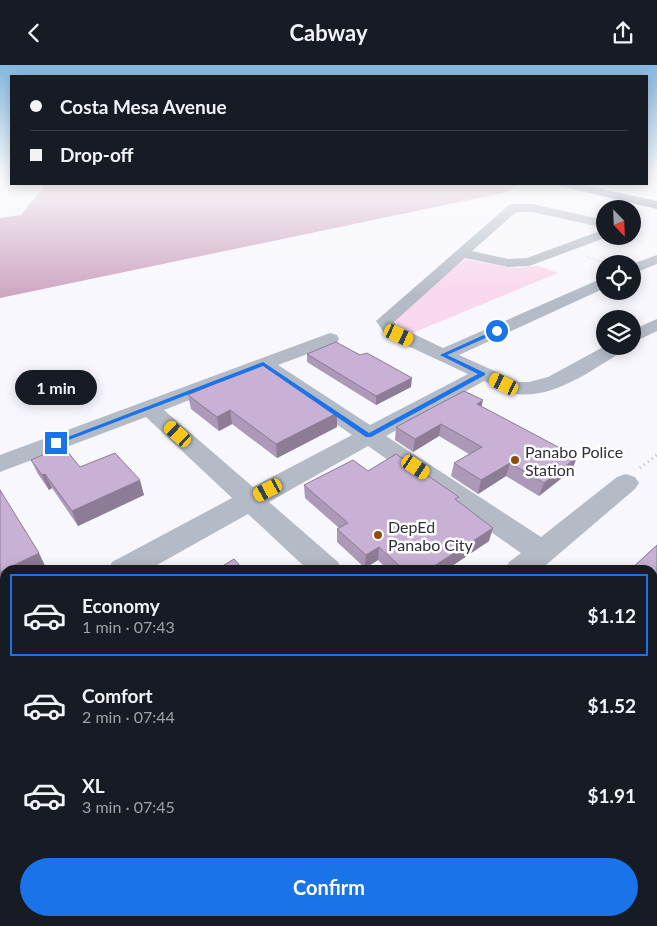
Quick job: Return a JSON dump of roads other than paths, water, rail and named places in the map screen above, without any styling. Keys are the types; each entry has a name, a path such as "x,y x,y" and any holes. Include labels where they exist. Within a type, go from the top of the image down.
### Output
{"street":[{"path":"504,216 385,321 391,330 482,374 516,388 540,388 602,355"},
{"path":"569,216 596,222"},
{"path":"461,253 498,262 520,264 538,260 596,237"},
{"path":"641,266 657,259"},
{"path":"442,355 596,286"},
{"path":"641,333 657,324"},
{"path":"263,364 541,553"},
{"path":"132,565 482,374"},
{"path":"0,464 149,407 252,499 322,565"},
{"path":"526,565 626,483"}],"lane":[{"path":"149,407 330,339"}],"place":[{"name":"Panabo Police Station","path":"515,460"},
{"name":"DepEd Panabo City","path":"378,535"}]}
